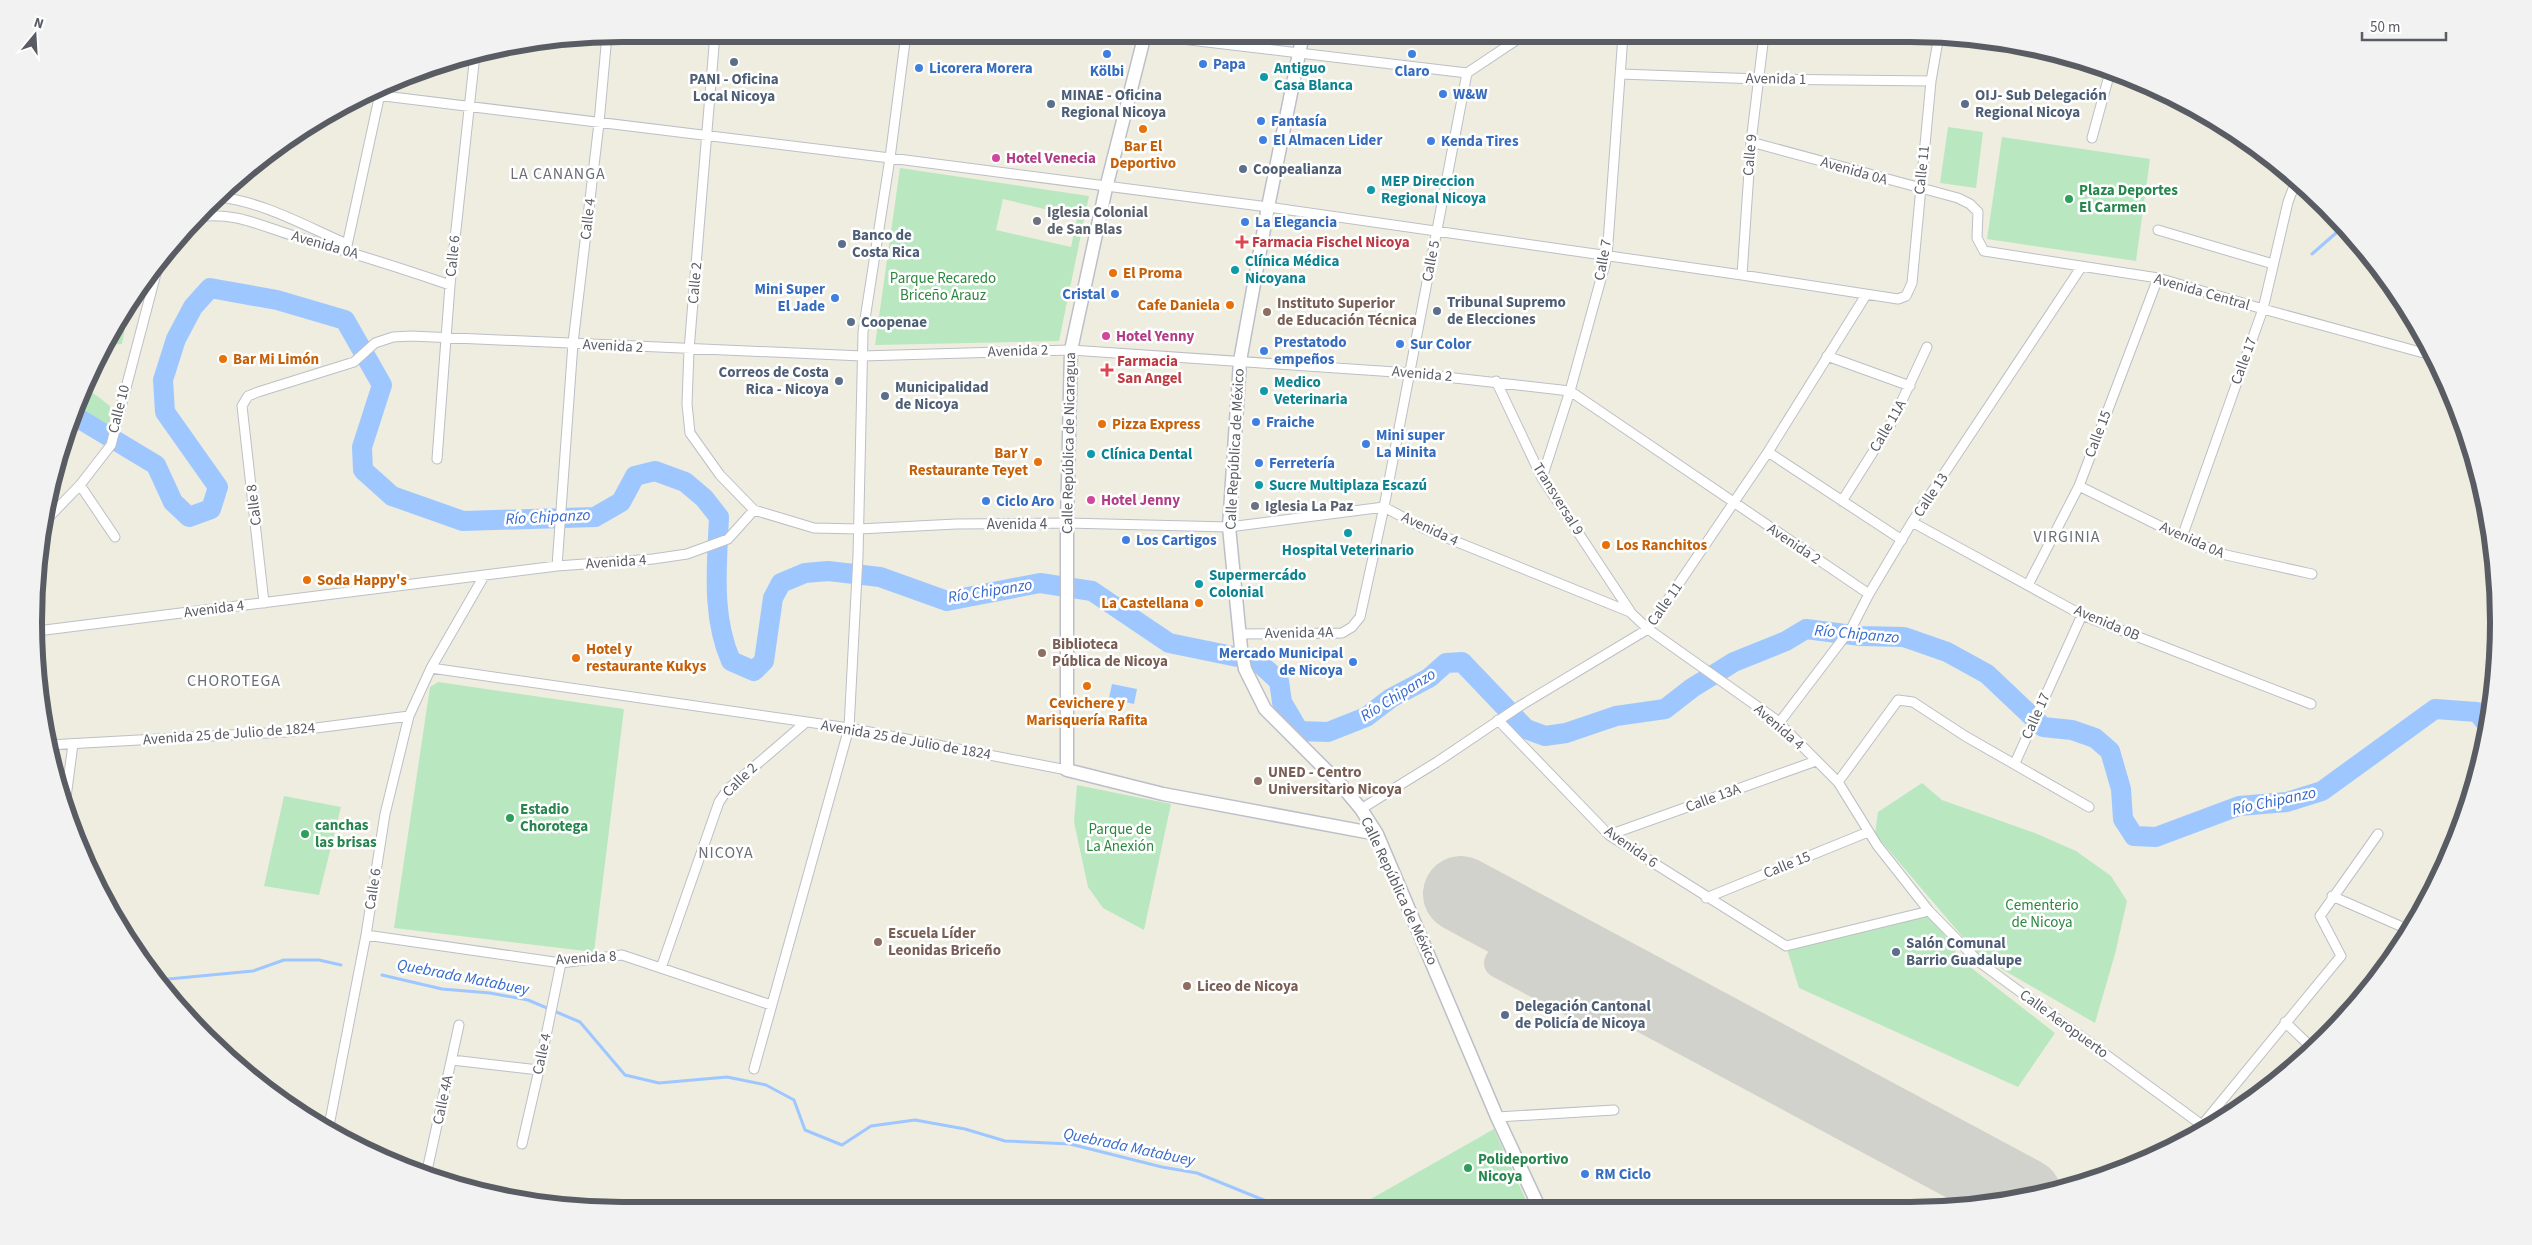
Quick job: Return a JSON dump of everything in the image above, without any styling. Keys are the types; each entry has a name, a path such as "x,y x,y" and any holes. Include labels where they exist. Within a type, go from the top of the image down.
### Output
{"main road":[{"name":"Calle República de Nicaragua","path":"1067,770 1066,601 1071,350 1106,188 1141,42"},
{"name":"Calle República de México","path":"1302,42 1268,207 1240,361 1230,527 1241,648 1245,669 1265,709 1341,785 1361,809 1376,834 1497,1117 1536,1202"},
{"name":"Avenida 25 de Julio de 1824","path":"1067,770 1163,794 1376,834"}],"street":[{"name":"Calle 2","path":"715,42 689,350 687,404 690,433 720,475 754,510"},
{"path":"754,1069 849,728 859,529 862,356 905,42"},
{"path":"1206,42 1467,73 1514,42"},
{"name":"Calle 7","path":"1542,478 1570,391 1607,257 1622,42"},
{"name":"Calle 9","path":"1742,275 1751,142 1763,42"},
{"name":"Calle 4","path":"558,566 560,509 572,343 599,123 606,43"},
{"name":"Calle 11","path":"1361,809 1520,706 1648,629 1768,452 1866,295 1898,300 1906,296 1912,283 1931,81 1938,43"},
{"name":"Calle 6","path":"437,459 450,285 474,62"},
{"name":"Calle 5","path":"1366,596 1467,73"},
{"name":"Avenida 1","path":"1620,74 1759,79 1931,81"},
{"path":"2092,138 2108,78"},
{"path":"387,93 470,108 707,135 1106,188 1268,207 1437,233 1742,275 1866,295"},
{"path":"346,247 380,96"},
{"name":"Avenida 0A","path":"1751,142 1920,190 1958,198 1970,204 1978,212 1976,238"},
{"name":"Calle 17","path":"2182,537 2263,310 2288,202 2294,188"},
{"name":"Avenida 0A","path":"227,199 244,202 282,216 346,247"},
{"name":"Avenida 0A","path":"209,215 234,217 346,247 450,285"},
{"path":"2158,230 2273,264"},
{"name":"Avenida Central","path":"1976,238 1984,251 2158,278 2263,310 2423,353"},
{"name":"Calle 13","path":"1779,723 1852,627 1869,594 1912,522 2082,266"},
{"name":"Calle 15","path":"2028,585 2078,486 2158,278"},
{"name":"Calle 10","path":"53,512 80,485 111,445 154,280"},
{"name":"Avenida 2","path":"242,406 248,396 354,362 375,343 393,337 862,356 1071,350 1410,373 1496,381 1570,391 1869,594"},
{"name":"Calle 11A","path":"1842,500 1892,422 1926,348"},
{"path":"1827,356 1910,386"},
{"name":"Transversal 9","path":"1496,381 1542,478 1630,612"},
{"name":"Calle 8","path":"242,406 264,603"},
{"path":"1768,452 1902,540"},
{"path":"80,485 115,537"},
{"name":"Avenida 0A","path":"2078,486 2182,537 2226,556 2312,574"},
{"name":"Avenida 4","path":"42,630 558,566 653,559 704,550 728,539 754,510 814,528 859,529 956,524 1067,523 1230,527 1384,507 1426,529 1630,612 1648,629 1779,723 1838,782 1868,832 1929,911"},
{"name":"Avenida 0B","path":"1912,522 2082,615 2311,704"},
{"name":"Calle 6","path":"329,1123 366,934 385,814 410,716 432,668 484,576"},
{"name":"Avenida 4A","path":"1240,634 1342,633 1352,627 1360,617 1366,596"},
{"name":"Calle 17","path":"2015,763 2082,615"},
{"name":"Avenida 25 de Julio de 1824","path":"432,668 849,728 1067,770"},
{"path":"1838,782 1898,700 1914,702 1965,736 2089,807"},
{"name":"Avenida 25 de Julio de 1824","path":"56,745 285,732 410,716"},
{"name":"Avenida 6","path":"1501,718 1609,835 1706,898 1786,946 1929,911"},
{"name":"Calle 2","path":"661,968 719,802 728,789 805,722"},
{"path":"67,789 73,744"},
{"name":"Calle 13A","path":"1609,835 1816,761"},
{"name":"Calle 15","path":"1706,898 1868,832"},
{"path":"2209,1119 2285,1022 2341,956 2320,916 2332,896 2378,834"},
{"path":"2332,896 2403,927"},
{"name":"Calle Aeropuerto","path":"1929,911 1978,961 2201,1124"},
{"name":"Avenida 8","path":"366,934 561,963 622,955 771,1005"},
{"name":"Calle 4","path":"522,1144 561,963"},
{"path":"2285,1022 2308,1044"},
{"name":"Calle 4A","path":"427,1169 460,1025"},
{"path":"452,1060 539,1070"},
{"path":"1497,1117 1614,1110"}],"green space":[{"path":"1948,127 1983,132 1976,188 1940,183"},
{"name":"Plaza Deportes El Carmen","path":"2002,137 2150,159 2136,261 1987,239"},
{"name":"Parque Recaredo Briceño Arauz","path":"900,168 1089,196 1059,341 875,345","holes":["1003,199 1057,212 1059,205 1079,210 1071,247 996,230"]},
{"path":"126,323 122,344 113,345"},
{"path":"91,393 110,406 110,424 104,433 76,430"},
{"name":"Estadio Chorotega","path":"438,682 624,709 594,952 394,928 430,687"},
{"name":"Cementerio de Nicoya","path":"1922,783 1942,800 2035,833 2076,851 2111,876 2127,901 2115,954 2095,1023 1979,956 1875,834 1878,812"},
{"name":"Parque de La Anexión","path":"1077,785 1171,804 1144,930 1103,908 1088,887 1074,822"},
{"name":"canchas las brisas","path":"284,796 341,807 319,895 264,886"},
{"path":"1929,911 1960,959 2055,1033 2018,1087 1799,988 1786,946"},
{"name":"Polideportivo Nicoya","path":"1494,1129 1527,1202 1366,1202"}],"water":[{"path":"1112,684 1137,689 1134,704 1109,698"}],"waterway":[{"path":"2312,254 2338,231"},
{"name":"Río Chipanzo","path":"80,419 156,465 173,502 189,517 211,509 218,487 165,412 163,380 176,339 193,307 210,288 277,300 345,320 382,385 362,447 363,470 392,496 463,521 595,517 621,502 635,476 655,471 685,482 704,498 719,517 717,590 720,626 731,661 754,671 764,661 773,598 781,583 805,573 828,571 880,577 947,601 1040,583 1092,591 1169,643 1257,661 1279,681 1282,702 1299,731 1328,732 1366,717 1391,698 1429,678 1446,663 1462,662 1526,729 1545,736 1566,733 1616,716 1665,709 1692,688 1734,662 1786,641 1806,629 1861,636 1904,637 1947,652 1987,674 2043,727 2072,730 2095,738 2110,751 2121,789 2123,819 2134,836 2156,837 2239,806 2287,802 2322,791 2435,709 2477,712 2481,717"},
{"name":"Quebrada Matabuey","path":"165,979 253,971 284,960 319,960 341,965"},
{"name":"Quebrada Matabuey","path":"382,975 442,989 490,993 528,1000 580,1022 625,1075 659,1083 727,1077 766,1085 794,1100 805,1130 842,1145 871,1126 915,1120 965,1129 1005,1141 1070,1144 1162,1167 1197,1173 1267,1202"}],"taxiway":[{"path":"1521,927 1499,963 1597,1015 1616,978"}],"runway":[{"path":"1461,894 2017,1192"}],"place":[{"name":"Kölbi","path":"1107,54"},
{"name":"Claro","path":"1412,54"},
{"name":"PANI - Oficina Local Nicoya","path":"734,62"},
{"name":"Papa","path":"1203,64"},
{"name":"Licorera Morera","path":"919,68"},
{"name":"Antiguo Casa Blanca","path":"1264,77"},
{"name":"W&W","path":"1443,94"},
{"name":"MINAE - Oficina Regional Nicoya","path":"1051,104"},
{"name":"OIJ- Sub Delegación Regional Nicoya","path":"1965,104"},
{"name":"Fantasía","path":"1261,121"},
{"name":"Bar El Deportivo","path":"1143,129"},
{"name":"El Almacen Lider","path":"1263,140"},
{"name":"Kenda Tires","path":"1431,141"},
{"name":"Hotel Venecia","path":"996,158"},
{"name":"Coopealianza","path":"1243,169"},
{"name":"MEP Direccion Regional Nicoya","path":"1371,190"},
{"name":"Plaza Deportes El Carmen","path":"2069,199"},
{"name":"Iglesia Colonial de San Blas","path":"1037,221"},
{"name":"La Elegancia","path":"1245,222"},
{"name":"Farmacia Fischel Nicoya","path":"1242,242"},
{"name":"Banco de Costa Rica","path":"842,244"},
{"name":"Clínica Médica Nicoyana","path":"1235,270"},
{"name":"El Proma","path":"1113,273"},
{"name":"Cristal","path":"1115,294"},
{"name":"Mini Super El Jade","path":"835,298"},
{"name":"Cafe Daniela","path":"1230,305"},
{"name":"Tribunal Supremo de Elecciones","path":"1437,311"},
{"name":"Instituto Superior de Educación Técnica","path":"1267,312"},
{"name":"Coopenae","path":"851,322"},
{"name":"Hotel Yenny","path":"1106,336"},
{"name":"Sur Color","path":"1400,344"},
{"name":"Prestatodo empeños","path":"1264,351"},
{"name":"Bar Mi Limón","path":"223,359"},
{"name":"Farmacia San Angel","path":"1107,370"},
{"name":"Correos de Costa Rica - Nicoya","path":"839,381"},
{"name":"Medico Veterinaria","path":"1264,391"},
{"name":"Municipalidad de Nicoya","path":"885,396"},
{"name":"Fraiche","path":"1256,422"},
{"name":"Pizza Express","path":"1102,424"},
{"name":"Mini super La Minita","path":"1366,444"},
{"name":"Clínica Dental","path":"1091,454"},
{"name":"Bar Y Restaurante Teyet","path":"1038,462"},
{"name":"Ferretería","path":"1259,463"},
{"name":"Sucre Multiplaza Escazú","path":"1259,485"},
{"name":"Hotel Jenny","path":"1091,500"},
{"name":"Ciclo Aro","path":"986,501"},
{"name":"Iglesia La Paz","path":"1255,506"},
{"name":"Hospital Veterinario","path":"1348,533"},
{"name":"Los Cartigos","path":"1126,540"},
{"name":"Los Ranchitos","path":"1606,545"},
{"name":"Soda Happy's","path":"307,580"},
{"name":"Supermercádo Colonial","path":"1199,584"},
{"name":"La Castellana","path":"1199,603"},
{"name":"Biblioteca Pública de Nicoya","path":"1042,653"},
{"name":"Hotel y restaurante Kukys","path":"576,658"},
{"name":"Mercado Municipal de Nicoya","path":"1353,662"},
{"name":"Cevichere y Marisquería Rafita","path":"1087,686"},
{"name":"UNED - Centro Universitario Nicoya","path":"1258,781"},
{"name":"Estadio Chorotega","path":"510,818"},
{"name":"canchas las brisas","path":"305,834"},
{"name":"Escuela Líder Leonidas Briceño","path":"878,942"},
{"name":"Salón Comunal Barrio Guadalupe","path":"1896,952"},
{"name":"Liceo de Nicoya","path":"1187,986"},
{"name":"Delegación Cantonal de Policía de Nicoya","path":"1505,1015"},
{"name":"Polideportivo Nicoya","path":"1468,1168"},
{"name":"RM Ciclo","path":"1585,1174"}],"district":[{"name":"LA CANANGA","path":"558,174"},
{"name":"VIRGINIA","path":"2067,537"},
{"name":"CHOROTEGA","path":"234,681"},
{"name":"NICOYA","path":"726,853"}]}
